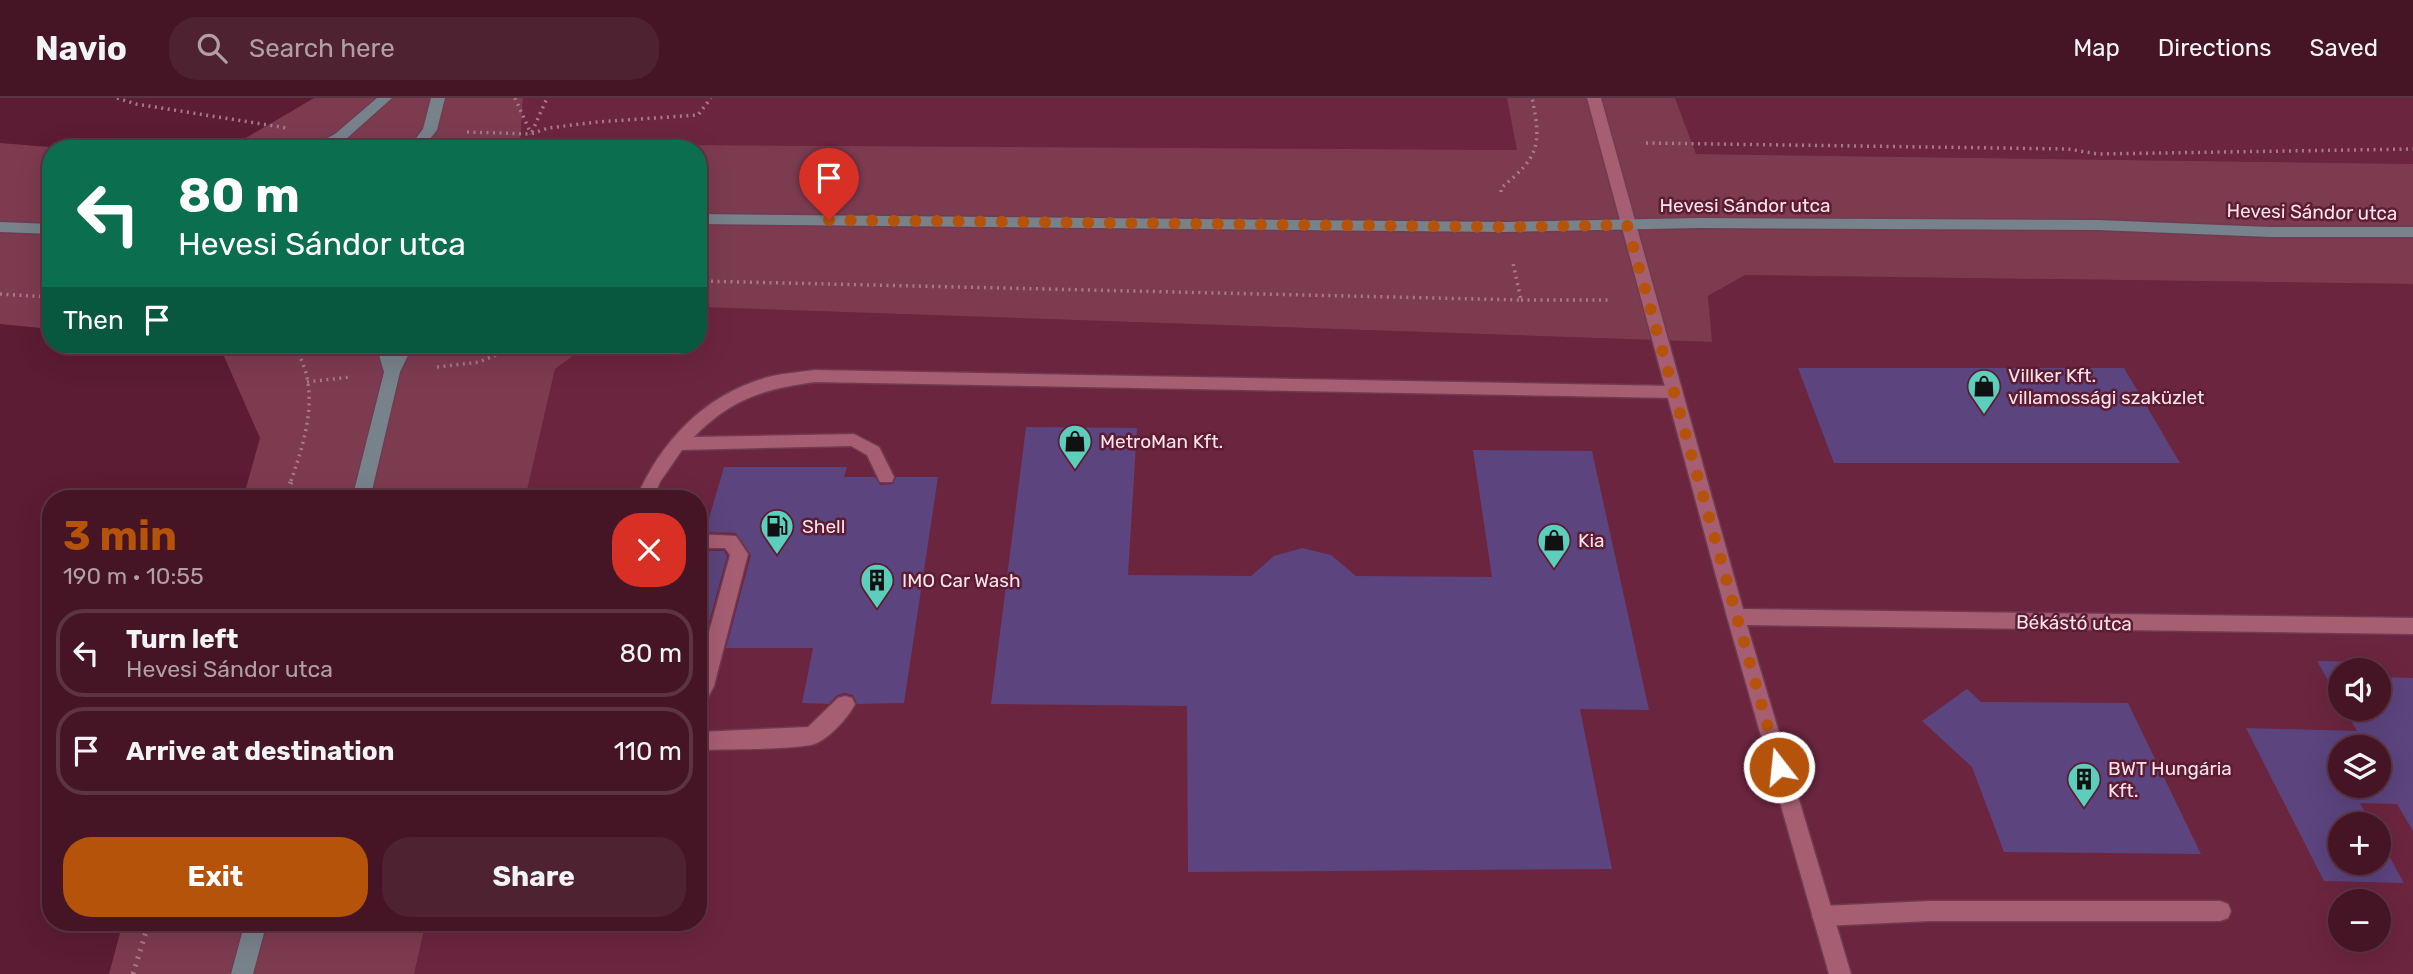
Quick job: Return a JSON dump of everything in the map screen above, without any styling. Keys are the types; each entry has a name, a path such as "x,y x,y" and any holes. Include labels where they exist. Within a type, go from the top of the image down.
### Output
{"main road":[{"path":"334,140 385,98"},
{"path":"422,140 430,130 438,98"},
{"path":"430,130 434,140"},
{"name":"Hevesi Sándor utca","path":"707,219 1505,227 1699,223 2084,225 2270,232 2413,232"},
{"path":"0,227 42,229"},
{"path":"387,354 392,372"},
{"path":"363,490 392,372 401,354"},
{"path":"242,974 254,931"}],"street":[{"path":"1594,98 1735,617 1840,974"},
{"path":"647,490 675,444 729,400 770,382 815,376 1673,392"},
{"path":"675,444 854,440 873,452 886,477"},
{"path":"707,541 730,541 739,554 707,676"},
{"name":"Békástó utca","path":"1735,617 2413,626"},
{"path":"707,741 812,736 845,704"},
{"path":"1823,916 1930,911 2220,911"}],"path":[{"path":"117,98 136,104 340,137"},
{"path":"515,98 531,134"},
{"path":"531,134 547,98"},
{"path":"430,130 531,134 548,128 597,122 649,121 698,115 708,106 711,98"},
{"path":"1521,300 1505,227 1501,188 1526,168 1541,140 1532,98"},
{"path":"1606,142 2068,149 2098,154 2413,149"},
{"path":"707,281 1521,300 1647,299"},
{"path":"0,294 42,296"},
{"path":"288,490 308,424 307,382 300,354"},
{"path":"392,372 479,362 498,354"},
{"path":"133,974 146,931"}],"shaded area":[{"path":"314,98 523,98 520,140 242,140"},
{"path":"523,98 1507,98 1518,150 707,145 707,140 520,140"},
{"path":"1507,98 1675,98 1696,154 2413,164 2413,284 1745,275 1708,296 1712,342 707,307 707,145 1517,150"},
{"path":"1675,98 2413,98 2413,164 1696,154"},
{"path":"0,143 42,146 42,328 0,324"},
{"path":"1744,275 2413,284 2413,974 414,974 424,931 707,931 707,490 527,490 555,369 576,354 707,354 707,307 1711,342 1708,296"},
{"path":"223,354 576,354 555,369 527,490 246,490 260,438"},
{"path":"121,931 424,931 414,974 109,974"}],"building":[{"name":"Villker Kft. villamossági szaküzlet","path":"1798,368 2124,368 2180,463 1834,463"},
{"name":"Kia","path":"1026,427 1137,428 1128,575 1251,576 1274,556 1302,548 1331,555 1356,576 1492,577 1473,450 1592,451 1649,710 1580,709 1612,869 1188,872 1187,706 991,704"},
{"path":"724,467 847,467 844,477 875,477 880,485 893,484 896,477 938,477 904,703 857,704 853,695 844,693 836,696 829,704 802,703 813,648 726,648 751,555 736,533 707,532"},
{"path":"707,551 724,551 727,556 707,630"},
{"path":"2317,661 2328,661 2328,680"},
{"path":"2391,677 2413,678 2413,831 2397,804 2360,803 2365,812 2328,812 2328,875 2391,875 2391,860 2404,883 2324,881 2246,728 2357,731 2351,721 2391,721"},
{"name":"BWT Hungária Kft.","path":"1967,689 1981,702 2128,703 2201,854 2004,852 1972,767 1922,721"}],"place":[{"name":"Villker Kft. villamossági szaküzlet","path":"1984,416"},
{"name":"MetroMan Kft.","path":"1075,471"},
{"name":"Shell","path":"777,556"},
{"name":"Kia","path":"1554,570"},
{"name":"IMO Car Wash","path":"877,610"},
{"name":"BWT Hungária Kft.","path":"2084,809"}],"route":[{"path":"829,220 1505,227 1627,225 1779,767"}]}
